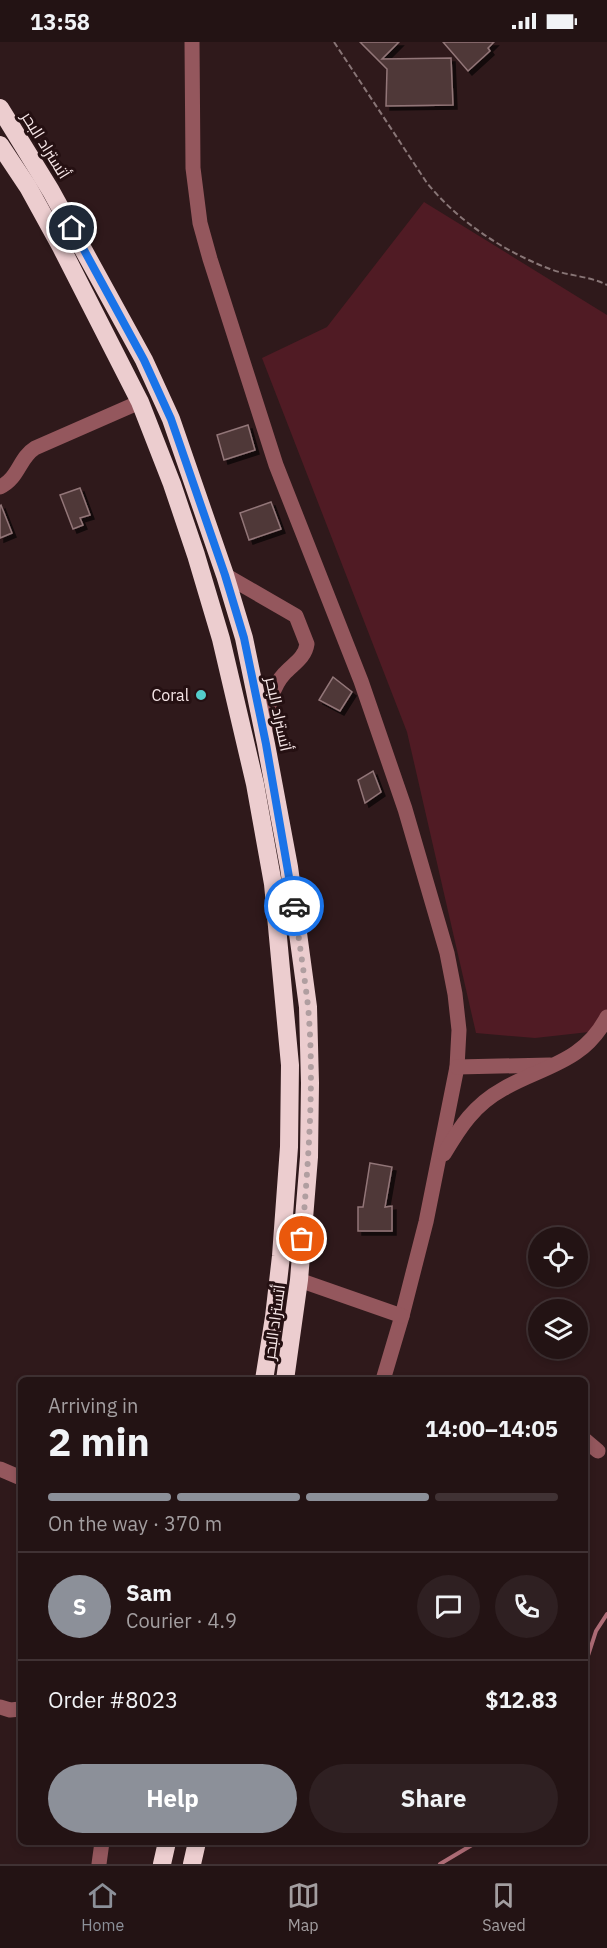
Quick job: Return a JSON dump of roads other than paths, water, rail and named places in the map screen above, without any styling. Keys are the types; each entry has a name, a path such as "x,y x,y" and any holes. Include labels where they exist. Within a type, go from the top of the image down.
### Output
{"highway":[{"name":"أتستراد البحر","path":"0,108 51,191 144,360 171,419 225,575 244,638 289,867 308,1007 309,1157 299,1280 285,1377"},
{"name":"أتستراد البحر","path":"0,145 28,187 61,247 140,402 172,484 196,555 221,639 255,784 273,884 290,1065 290,1124 281,1256 264,1377"},
{"path":"162,1864 166,1845"},
{"path":"192,1864 196,1845"}],"street":[{"path":"192,42 193,168 200,223 226,313 276,465 361,681 405,809 451,971 459,1030 458,1067 426,1222 384,1377"},
{"path":"0,487 14,477 25,457 35,448 140,402"},
{"path":"225,575 296,616 307,644 305,652 282,675 272,695 266,718 266,744"},
{"path":"436,1168 460,1126 479,1106 501,1090 558,1065 586,1045 598,1032 607,1017"},
{"path":"458,1067 558,1065"},
{"path":"299,1280 402,1316"},
{"path":"588,1443 598,1451"},
{"path":"0,1469 18,1477"},
{"path":"0,1707 18,1709"},
{"path":"99,1864 102,1845"}],"waterway":[{"path":"588,1656 596,1631 607,1614"},
{"path":"440,1864 472,1845"}],"place":[{"name":"Coral","path":"201,695"}]}
